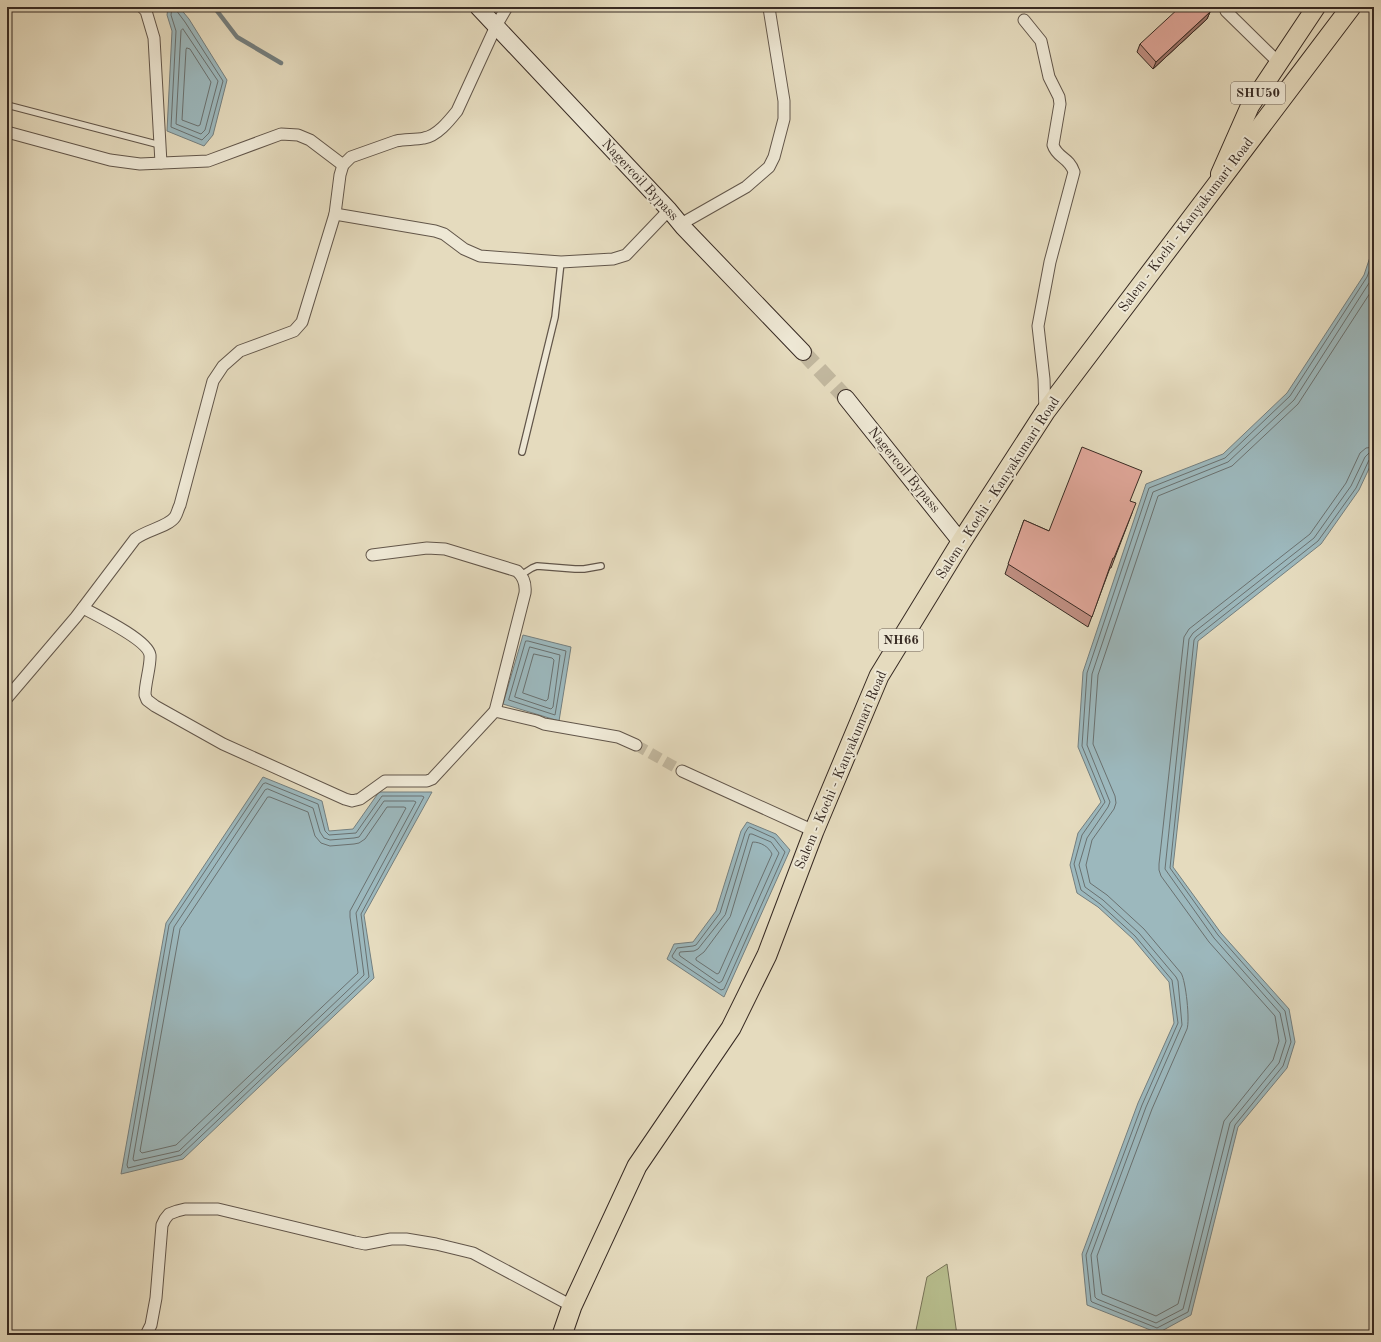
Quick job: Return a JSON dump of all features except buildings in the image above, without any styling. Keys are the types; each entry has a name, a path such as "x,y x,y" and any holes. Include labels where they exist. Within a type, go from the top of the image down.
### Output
{"highway":[{"name":"Salem - Kochi - Kanyakumari Road","path":"562,1335 572,1306 636,1166 731,1028 767,954 814,831 879,676 961,542 1045,412 1351,7"}],"main road":[{"name":"Nagercoil Bypass","path":"478,7 803,352"},
{"name":"SHU50","path":"1215,187 1250,106 1316,7"},
{"name":"Nagercoil Bypass","path":"846,398 961,542"}],"street":[{"path":"142,7 146,11 154,38 161,163"},
{"path":"7,698 83,608 135,539 141,534 162,526 174,518 180,505 213,381 223,366 240,351 294,331 302,322 335,214 340,175 343,165 351,157 396,141 430,137 450,121 457,111 496,26 507,7"},
{"path":"1225,7 1226,11 1279,63"},
{"path":"681,224 746,187 769,167 774,156 784,119 784,101 769,8"},
{"path":"1024,20 1041,41 1049,77 1059,97 1060,104 1052,145 1055,151 1068,160 1072,165 1074,172 1050,262 1038,326 1044,379 1045,412"},
{"path":"7,132 110,160 140,164 208,161 281,134 298,135 310,140 343,165"},
{"path":"335,214 435,231 444,234 464,249 480,256 562,262 613,259 626,255 669,210"},
{"path":"83,608 119,627 147,648 150,655 145,695 147,700 155,706 223,744 352,801 360,799 385,781 427,781 432,779 495,711 525,594 524,580 517,571 445,549 427,548 372,555"},
{"path":"495,711 544,724 618,737 636,745"},
{"path":"682,771 814,831"},
{"path":"146,1335 151,1325 156,1298 162,1225 169,1214 184,1209 218,1209 365,1244 391,1239 406,1239 436,1244 473,1253 572,1306"}],"lane":[{"path":"7,105 160,145"},
{"path":"522,452 555,317 562,262"},
{"path":"521,575 537,566 579,569 601,566"}],"green space":[{"path":"947,1264 957,1335 915,1335 927,1277"}],"water":[{"path":"168,7 179,7 189,19 227,80 213,135 204,146 167,131 172,31 167,15"},
{"path":"1374,245 1374,458 1359,490 1321,544 1198,641 1173,867 1221,933 1289,1009 1295,1042 1287,1068 1238,1127 1191,1315 1158,1333 1087,1305 1082,1254 1138,1103 1174,1023 1169,982 1133,939 1098,907 1077,893 1070,865 1078,833 1101,802 1078,747 1083,672 1146,484 1223,454 1287,393 1364,275"},
{"path":"523,635 571,647 559,721 503,704"},
{"path":"263,777 322,801 329,831 353,829 379,792 432,792 364,915 374,978 183,1159 121,1174 166,923"},
{"path":"747,822 776,834 790,850 724,997 667,959 674,944 693,942 716,911 741,831"}],"waterway":[{"path":"214,7 237,37 281,63"}],"tunnel":[{"path":"803,352 846,398"},
{"path":"636,745 682,771"}]}
